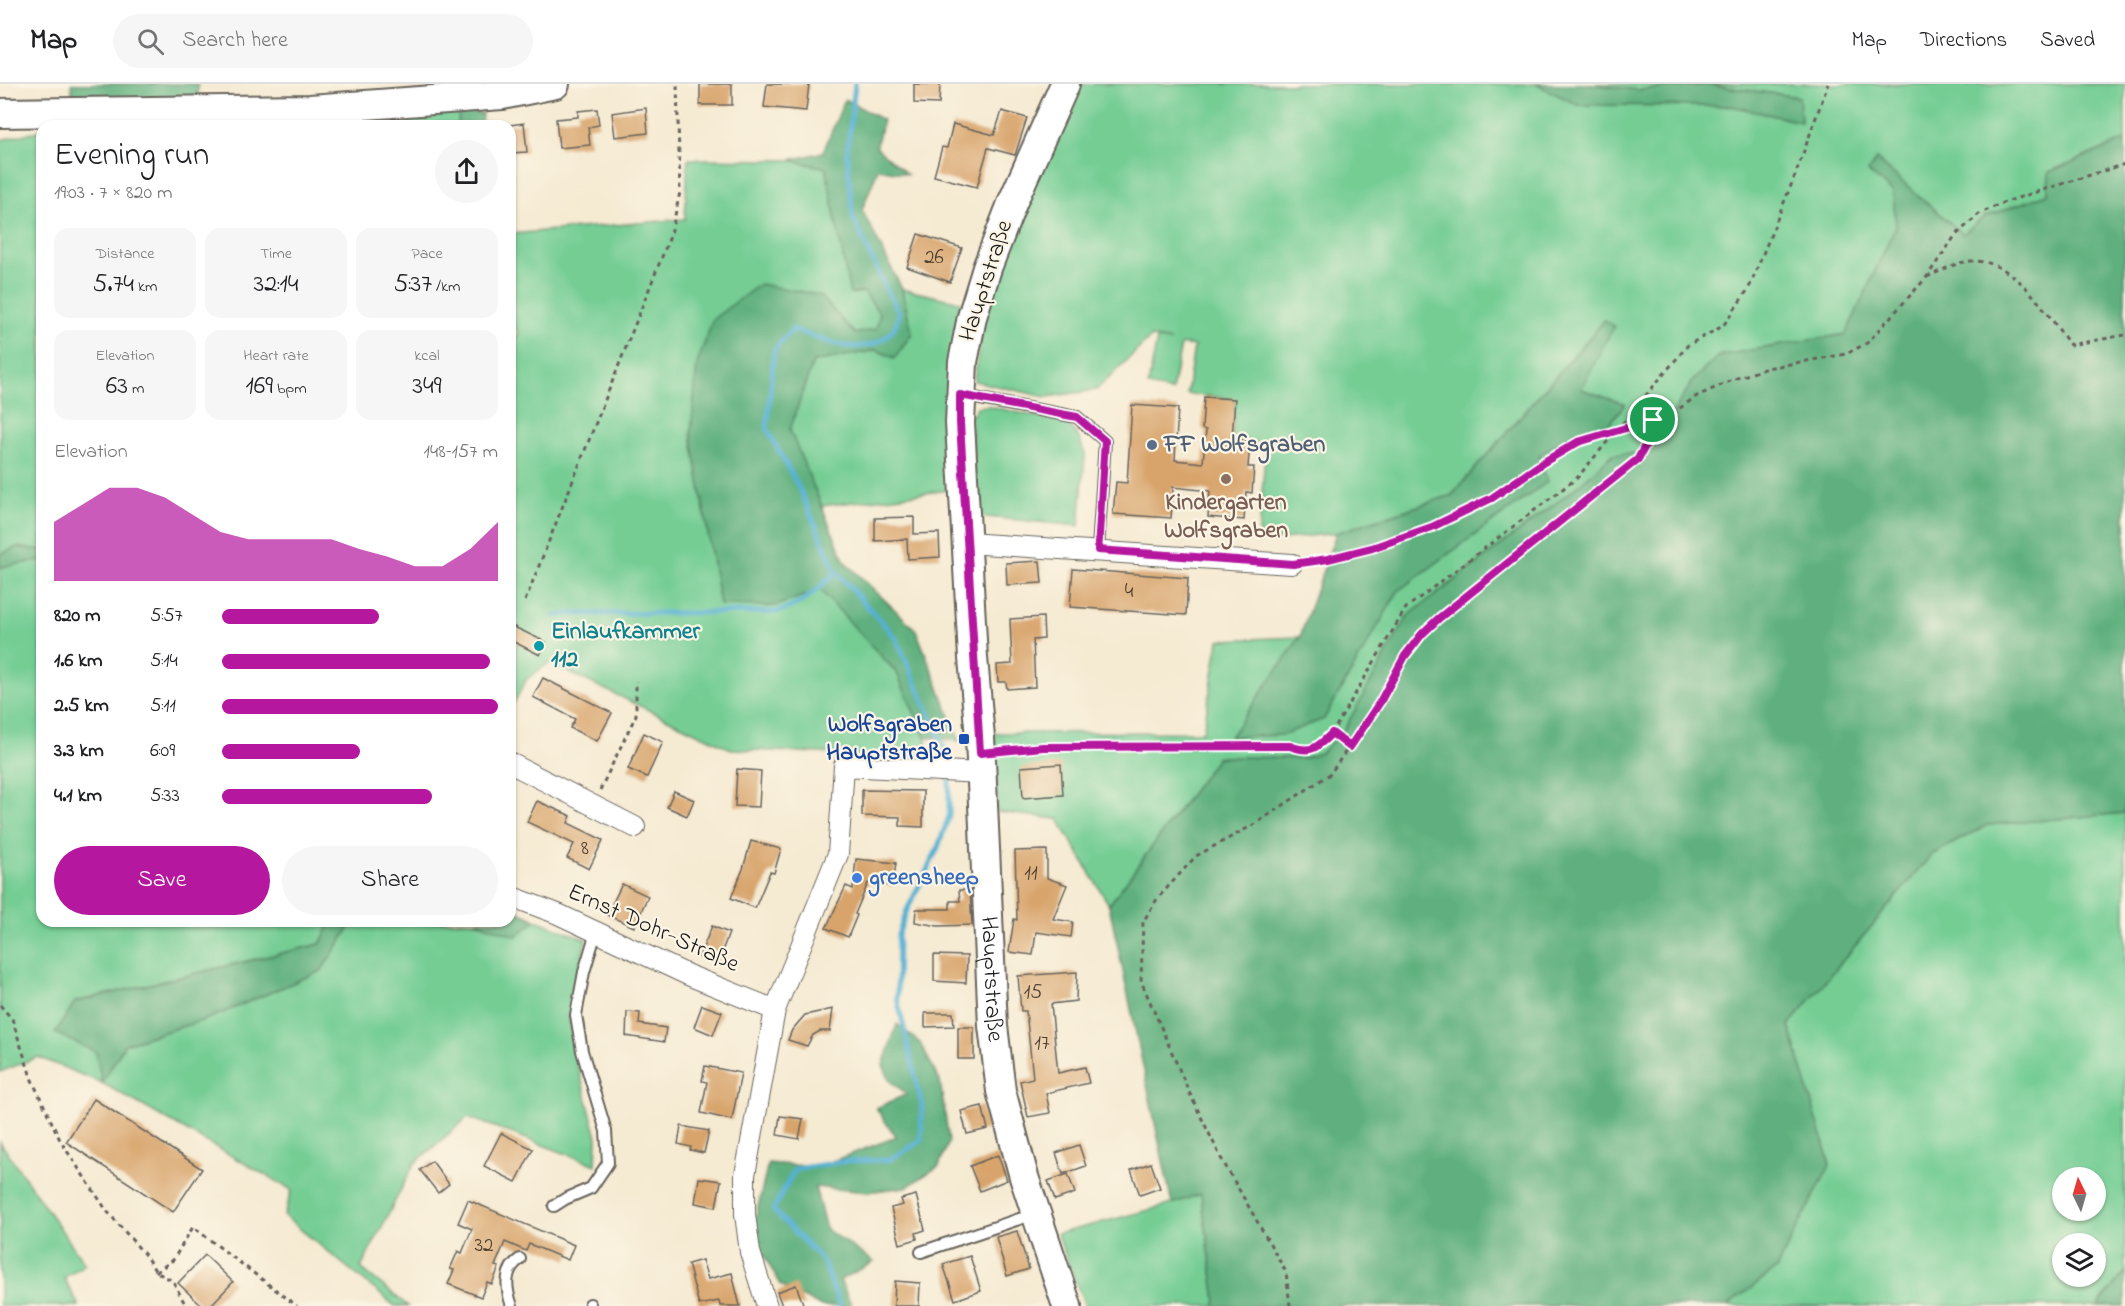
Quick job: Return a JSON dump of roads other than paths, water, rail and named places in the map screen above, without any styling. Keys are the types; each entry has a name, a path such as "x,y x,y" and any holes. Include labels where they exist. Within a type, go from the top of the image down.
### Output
{"main road":[{"path":"0,113 310,109 502,95 555,84"},
{"name":"Hauptstraße","path":"1065,84 1013,201 987,268 966,342 960,395 960,423 968,543 973,766 993,1026 1001,1091 1024,1177 1067,1306"}],"street":[{"path":"968,543 1293,564"},
{"path":"516,765 635,827"},
{"path":"767,1306 750,1252 745,1214 745,1175 775,1010 838,854 844,766 935,770 973,766"},
{"name":"Ernst Dohr-Straße","path":"516,899 596,932 688,975 775,1010"}],"lane":[{"path":"960,395 1077,417 1105,441 1098,550"},
{"path":"554,1206 591,1188 608,1163 606,1131 582,1051 576,1015 584,972 596,932"},
{"path":"921,1252 1036,1213"},
{"path":"512,1306 507,1291 508,1275 514,1262 520,1259"}],"waterway":[{"path":"855,84 847,153 853,218 899,312 893,330 882,340 871,345 844,346 793,329 774,350 767,429 799,488 836,572 896,638 947,754 948,767"},
{"path":"554,616 776,612 794,606 816,591 836,572"},
{"path":"840,1306 823,1261 773,1210 795,1169 848,1161 889,1160 921,1141 922,1105 897,998 898,935 907,910 937,850 949,816 949,776"}],"place":[{"name":"FF Wolfsgraben","path":"1152,445"},
{"name":"Kindergarten Wolfsgraben","path":"1226,479"},
{"name":"Einlaufkammer 112","path":"539,646"},
{"name":"Wolfsgraben Hauptstraße","path":"964,739"},
{"name":"greensheep","path":"857,878"}]}
